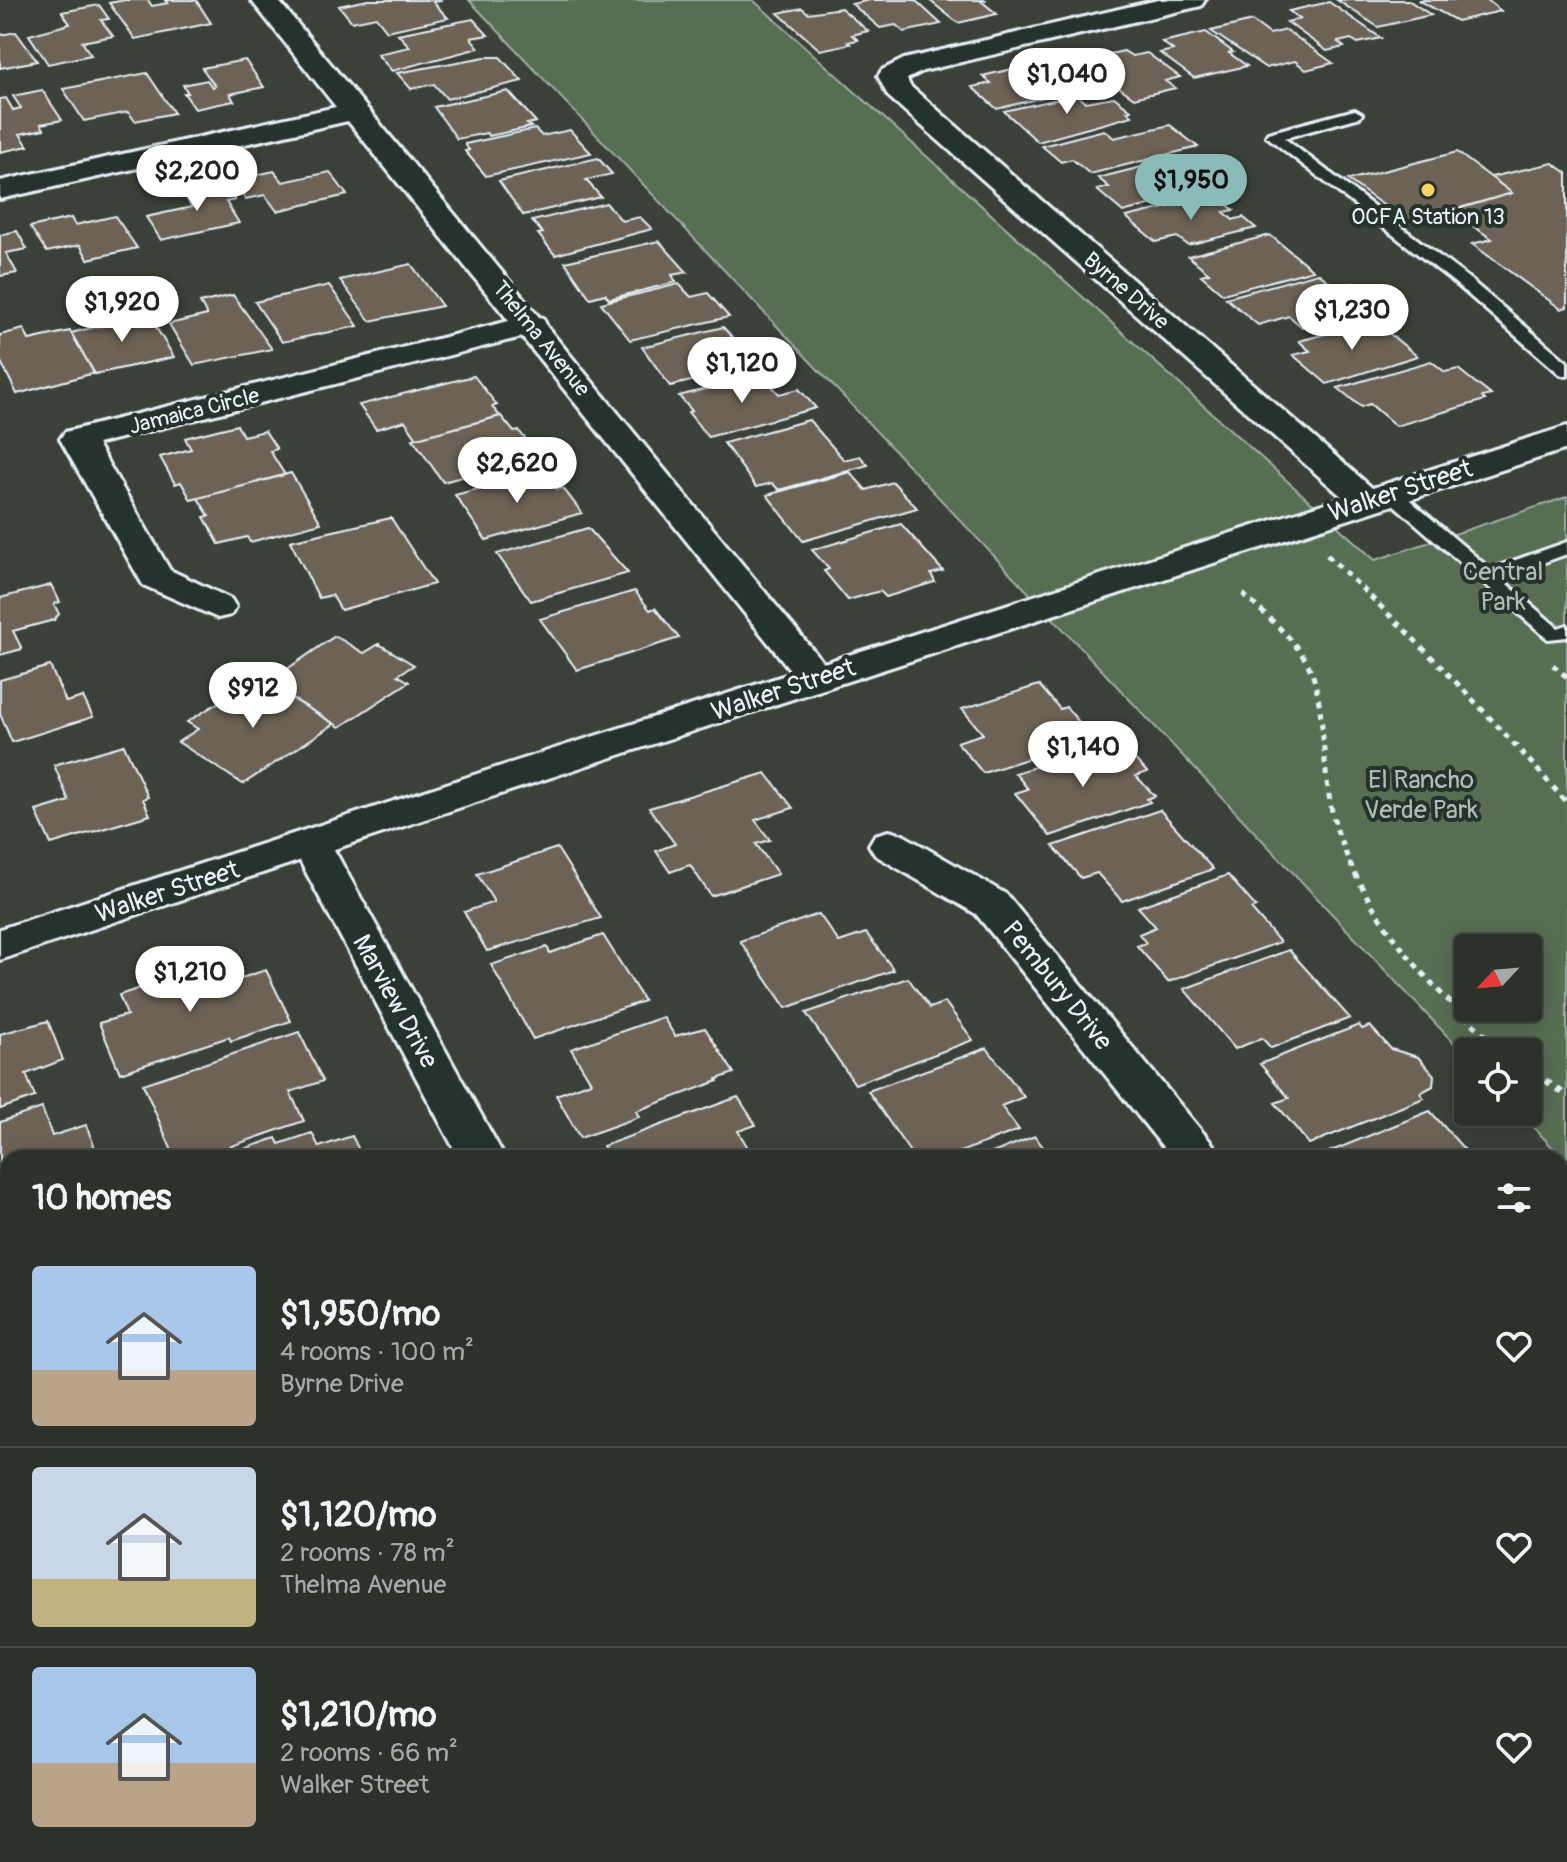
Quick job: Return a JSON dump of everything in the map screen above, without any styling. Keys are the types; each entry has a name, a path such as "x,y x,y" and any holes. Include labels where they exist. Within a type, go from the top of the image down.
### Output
{"main road":[{"name":"Walker Street","path":"0,945 571,757 1567,437"}],"street":[{"name":"Thelma Avenue","path":"264,0 532,325 817,679"},
{"name":"Byrne Drive","path":"1192,0 914,65 892,76 898,90 1379,497"},
{"path":"0,190 355,111"},
{"name":"Jamaica Circle","path":"218,607 156,577 77,439 532,325"},
{"name":"Marview Drive","path":"311,844 478,1150"},
{"name":"Pembury Drive","path":"889,845 991,904 1191,1150"}],"lane":[{"path":"1355,114 1273,136 1461,280 1567,371"},
{"path":"1379,497 1487,576 1555,635 1567,631"},
{"path":"1487,576 1567,548"}],"path":[{"path":"1294,524 1411,634 1493,719 1567,803"},
{"path":"1243,594 1291,638 1308,662 1315,682 1337,830 1371,900 1441,996 1490,1038"},
{"path":"1542,1078 1567,1096"}],"green space":[{"name":"El Rancho Verde Park","path":"469,0 753,0 1375,560 1567,497 1567,1150 1555,1150 1532,1126 1542,1126 1542,1038 1454,1038 1454,1043"}],"building":[{"path":"148,0 152,6 168,3 165,0 196,0 211,23 135,39 109,3"},
{"path":"368,0 442,0 433,2 448,18 387,31 376,17 352,22 339,6"},
{"path":"870,0 915,0 941,24 904,32 896,25 880,28 852,4"},
{"path":"929,0 987,0 981,1 997,14 958,23"},
{"path":"1337,0 1408,0 1431,15 1378,27"},
{"path":"1418,0 1487,0 1501,11 1457,21"},
{"path":"1329,2 1381,38 1358,43 1351,39 1338,42 1344,47 1327,51 1287,22 1300,19 1289,11"},
{"path":"99,5 109,19 101,20 113,36 82,42 91,55 48,64 29,35 70,24 62,12"},
{"path":"802,8 808,13 841,8 868,31 852,35 858,40 848,42 850,44 820,50 778,13"},
{"path":"473,19 488,35 471,38 479,48 392,71 377,54 410,47 398,34"},
{"path":"1252,21 1270,34 1286,30 1333,63 1306,70 1295,61 1266,68 1211,31"},
{"path":"16,32 37,61 0,68 0,35"},
{"path":"1206,32 1247,66 1194,78 1160,53 1173,50 1162,42"},
{"path":"1124,51 1132,56 1147,53 1180,77 1165,81 1175,88 1134,98 1081,60"},
{"path":"500,57 522,81 447,99 434,84 411,89 397,73"},
{"path":"245,60 264,87 230,94 234,101 195,109 184,93 188,93 183,85 207,80 212,87 215,86 202,68"},
{"path":"1046,61 1070,76 1066,78 1079,88 997,109 972,87 991,83 982,76"},
{"path":"147,73 174,113 135,121 128,112 84,121 63,89"},
{"path":"42,90 62,120 41,124 44,129 20,134 28,146 0,152 0,99 6,98 13,110 21,108 13,96"},
{"path":"508,91 536,122 527,124 531,127 457,139 434,107"},
{"path":"1077,95 1085,102 1114,97 1131,110 1127,111 1132,116 1038,142 1004,111"},
{"path":"1170,125 1198,147 1090,174 1072,159 1061,162 1042,146 1104,130 1114,138"},
{"path":"535,129 542,136 570,130 591,153 486,176 465,151 469,150 465,144"},
{"path":"1457,152 1512,193 1408,223 1348,180"},
{"path":"598,158 612,174 586,180 601,197 523,215 499,181"},
{"path":"1553,163 1567,173 1567,307 1561,309 1472,244 1492,239 1451,211 1512,193 1491,177"},
{"path":"1153,164 1163,173 1183,168 1209,189 1123,212 1097,190 1109,187 1098,178"},
{"path":"274,171 283,182 330,172 347,195 277,211 265,195 246,199 233,180"},
{"path":"223,183 235,200 226,202 239,223 161,240 146,217 192,207 182,192"},
{"path":"1216,196 1234,210 1224,212 1233,220 1243,217 1256,228 1188,245 1177,237 1156,242 1126,217"},
{"path":"606,203 622,221 640,217 652,229 555,255 532,221"},
{"path":"115,216 137,248 88,259 80,245 47,252 30,227 71,218 75,225"},
{"path":"17,231 27,249 6,253 17,273 0,276 0,235"},
{"path":"1270,235 1313,270 1223,294 1201,275 1209,273 1188,256"},
{"path":"659,241 687,272 672,275 676,282 609,299 605,294 590,298 565,262"},
{"path":"411,264 442,306 370,321 340,280"},
{"path":"1318,273 1336,287 1353,283 1379,304 1363,308 1364,311 1302,327 1289,316 1258,325 1226,298"},
{"path":"679,284 691,297 708,293 729,317 630,340 601,303"},
{"path":"329,285 358,326 282,342 255,302"},
{"path":"233,295 272,349 194,365 169,324 207,315 200,303"},
{"path":"148,314 174,357 95,374 71,333"},
{"path":"1374,321 1417,356 1327,384 1293,355 1310,351 1299,341"},
{"path":"723,327 758,365 670,386 642,347"},
{"path":"24,329 29,340 70,331 94,373 17,394 0,360 0,335"},
{"path":"1431,361 1445,372 1458,369 1491,395 1482,397 1485,400 1396,426 1370,404 1361,407 1338,388"},
{"path":"761,374 779,394 799,389 816,408 708,437 679,396"},
{"path":"474,376 497,405 492,407 500,416 417,438 405,421 376,429 359,405"},
{"path":"501,416 514,432 519,431 539,456 443,482 413,439"},
{"path":"809,420 844,460 860,456 868,465 779,490 772,483 756,487 724,443"},
{"path":"237,425 243,436 265,431 277,449 270,451 285,475 191,500 181,482 175,484 160,457 191,449 185,438"},
{"path":"543,471 557,489 563,488 582,513 486,540 455,495"},
{"path":"850,472 866,490 893,482 917,508 803,541 767,495"},
{"path":"291,473 321,523 250,542 247,537 219,544 204,517 209,516 198,498"},
{"path":"391,518 434,584 341,610 332,595 319,598 290,541"},
{"path":"901,524 943,571 931,574 935,582 886,597 880,591 848,600 824,571 829,569 812,550"},
{"path":"588,528 628,573 531,601 497,554"},
{"path":"51,585 60,602 54,604 59,614 54,620 13,631 22,649 0,655 0,598"},
{"path":"635,591 650,610 655,608 679,638 577,670 540,619"},
{"path":"335,636 364,653 379,644 414,665 398,675 409,682 340,727 267,683"},
{"path":"50,666 66,702 83,697 93,717 12,742 0,714 0,680"},
{"path":"258,678 334,724 243,784 178,742 198,729 187,722"},
{"path":"1039,685 1060,709 1066,707 1093,738 983,773 957,742 983,734 962,709"},
{"path":"1108,744 1120,758 1130,754 1147,772 1136,776 1155,796 1147,799 1150,802 1050,836 1015,793 1028,789 1015,773"},
{"path":"124,745 148,797 143,799 150,815 51,844 36,811 69,801 54,765"},
{"path":"766,773 793,808 755,820 770,840 756,844 778,874 711,896 690,865 670,872 656,851 675,844 649,808"},
{"path":"1160,810 1213,869 1122,901 1097,873 1081,878 1053,846"},
{"path":"557,848 601,918 487,951 464,912 494,902 477,874"},
{"path":"1228,875 1256,907 1251,909 1280,942 1168,982 1137,946 1146,943 1139,934 1156,927 1138,907"},
{"path":"819,914 839,942 866,933 894,970 786,1008 740,941"},
{"path":"603,935 644,1001 533,1039 491,965 547,947 550,953"},
{"path":"1289,950 1350,1018 1271,1048 1262,1038 1235,1049 1184,989"},
{"path":"187,955 194,971 205,968 214,987 266,970 291,1021 231,1041 229,1037 120,1073 99,1023 127,1015 119,995 168,979 161,963"},
{"path":"908,978 930,1008 945,1002 973,1040 855,1084 806,1013"},
{"path":"663,1017 675,1036 705,1028 734,1073 636,1111 639,1117 580,1138 556,1095 591,1082 571,1049"},
{"path":"48,1021 63,1060 26,1074 35,1097 0,1109 0,1034"},
{"path":"1359,1025 1362,1029 1370,1026 1391,1049 1418,1057 1434,1075 1433,1086 1420,1093 1424,1098 1309,1144 1275,1103 1289,1098 1260,1064"},
{"path":"299,1032 323,1081 290,1092 304,1121 220,1150 172,1150 143,1084"},
{"path":"987,1048 1024,1097 1001,1106 1019,1130 965,1150 909,1150 868,1091"},
{"path":"738,1097 756,1125 738,1131 749,1150 605,1150 603,1146"},
{"path":"42,1108 52,1136 86,1125 96,1150 0,1150 0,1122"},
{"path":"1430,1111 1465,1150 1334,1150"},
{"path":"312,1133 319,1147 352,1136 359,1150 241,1150 276,1138 279,1144"},
{"path":"1035,1136 1045,1150 1000,1150"}],"place":[{"name":"OCFA Station 13","path":"1428,190"}],"park label":[{"name":"Central Park","path":"1503,586"}]}
